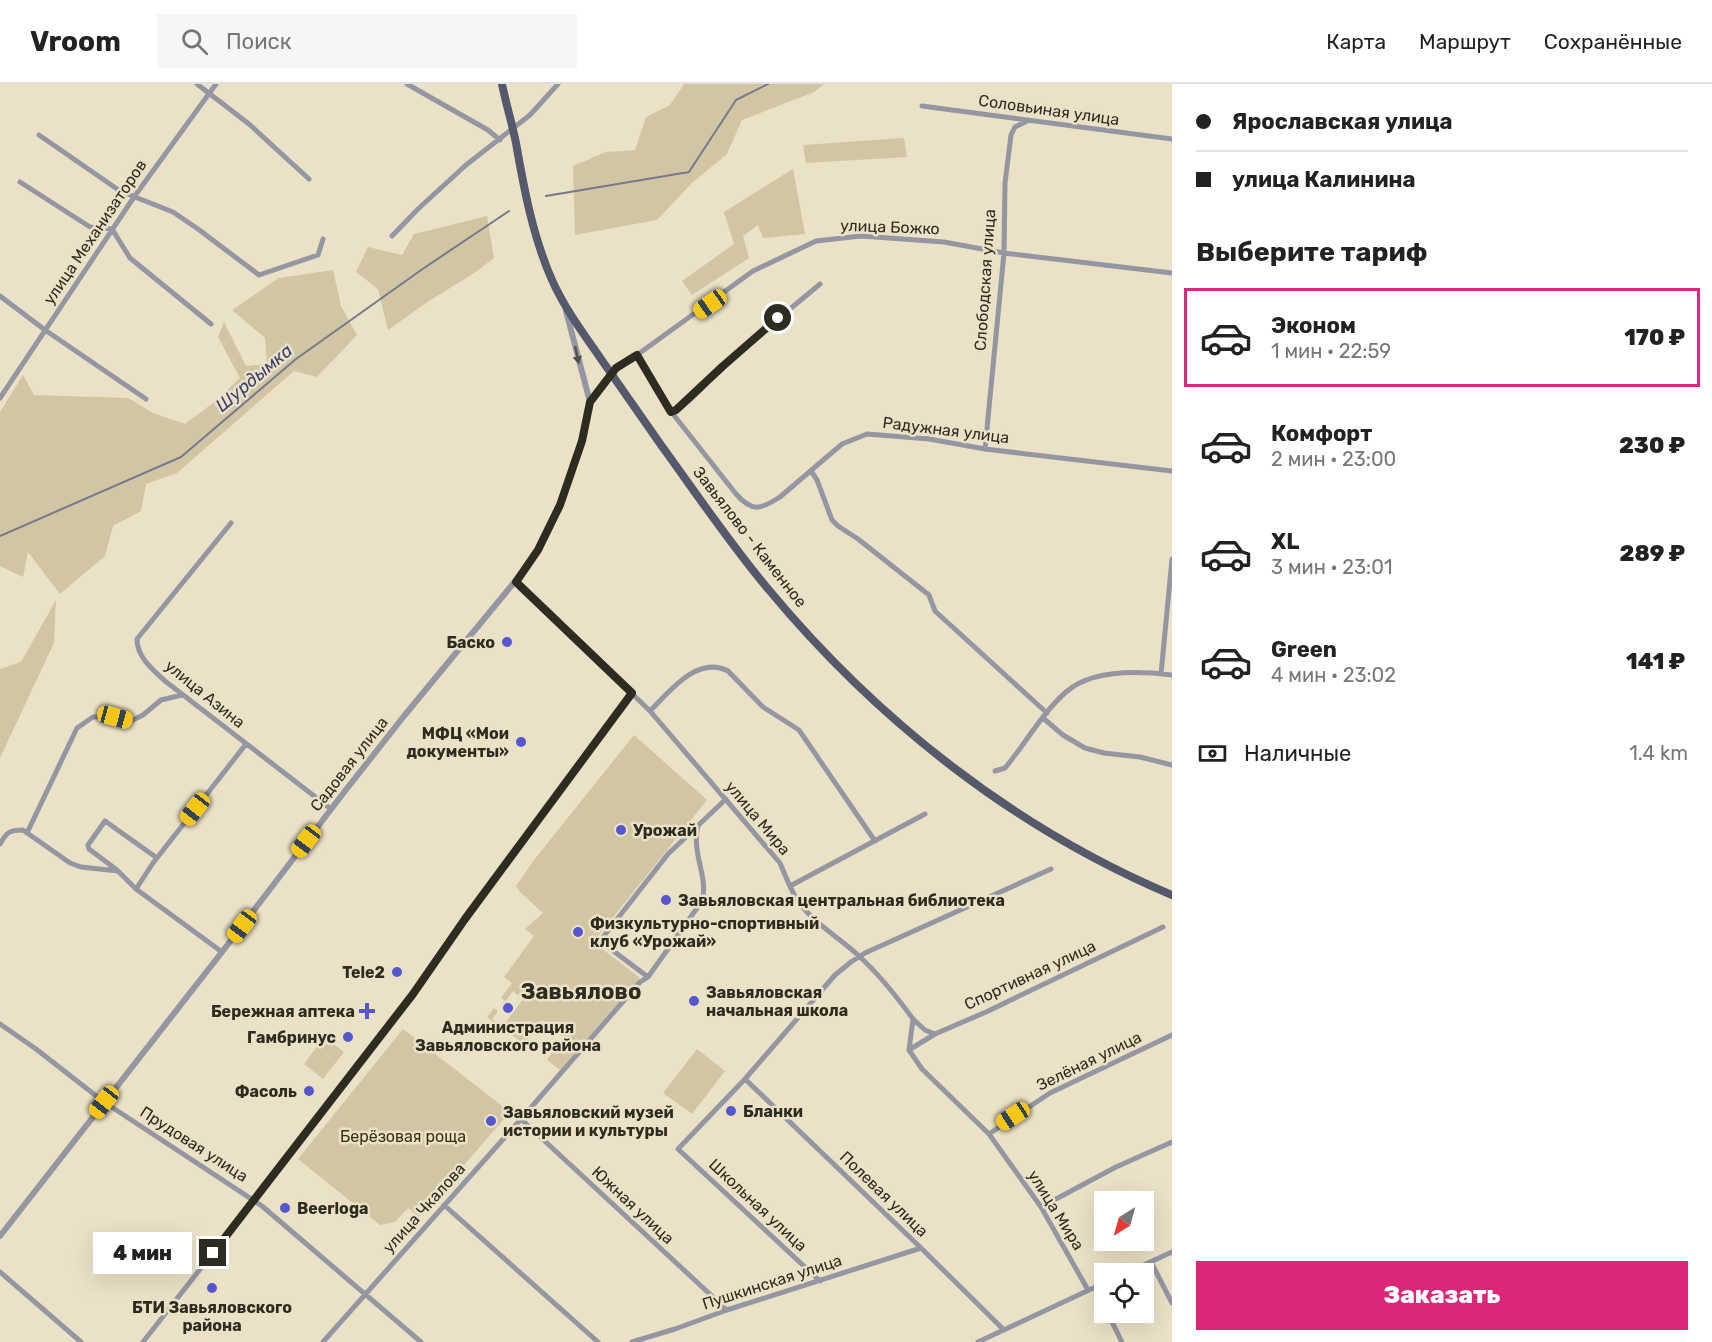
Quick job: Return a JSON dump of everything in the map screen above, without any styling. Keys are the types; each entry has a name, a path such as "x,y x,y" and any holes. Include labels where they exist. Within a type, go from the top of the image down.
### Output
{"main road":[{"name":"Завьялово - Каменное","path":"502,84 531,214 544,260 565,307 610,375 768,590 846,675 931,750 1015,811 1092,857 1172,895"}],"street":[{"path":"197,84 249,124 309,179"},
{"name":"улица Механизаторов","path":"0,398 134,197 216,84"},
{"path":"407,84 488,130 500,140"},
{"path":"392,236 466,165 530,115 558,84"},
{"name":"Соловьиная улица","path":"922,106 1172,139"},
{"name":"Слободская улица","path":"985,449 1004,253 1005,183 1011,135 1015,127 1027,121"},
{"path":"39,135 120,191 173,212 259,275 318,255 323,239"},
{"path":"20,182 90,227 112,229 130,258 211,324"},
{"name":"улица Божко","path":"610,375 616,368 753,271 816,241 861,236 944,242 1004,253 1172,273"},
{"path":"671,412 687,402 739,352 820,284"},
{"path":"0,296 45,330 146,399"},
{"path":"565,307 590,402"},
{"name":"Радужная улица","path":"637,355 671,412 735,494 751,507 760,508 780,497 842,444 867,434 929,439 985,449 1172,471"},
{"path":"590,402 610,375"},
{"name":"Садовая улица","path":"0,1236 404,716 516,582 538,550 560,505 582,441 590,402"},
{"path":"811,471 817,480 832,520 929,595 935,611 1047,713"},
{"name":"улица Азина","path":"231,523 137,639 137,647 145,660 165,681 331,809"},
{"path":"1161,674 1172,559"},
{"name":"улица Мира","path":"516,582 650,711 780,863 800,903 814,919 860,957 894,992 913,1019"},
{"path":"650,711 675,686 699,669 713,666 728,671 764,707 799,730 874,841"},
{"path":"995,771 1005,768 1042,718 1066,692 1086,680 1098,676 1132,673 1172,675"},
{"path":"143,1342 413,994 465,919 632,693"},
{"path":"27,833 76,728 93,717 115,717 131,722 161,700 182,695"},
{"path":"1042,718 1063,735 1085,748 1104,753 1140,756 1172,765"},
{"path":"136,889 157,858 246,744"},
{"path":"648,977 600,942 668,854 726,799"},
{"path":"790,886 925,814"},
{"path":"157,858 105,821 88,845 89,849 118,871 136,889 222,952"},
{"name":"улица Чкалова","path":"323,1342 640,982 648,977 702,901 705,886 696,850 695,836 698,826"},
{"path":"0,844 7,833 23,830 70,863 81,867 118,871"},
{"path":"744,1079 835,975 851,962 865,953 1051,870"},
{"name":"Спортивная улица","path":"909,1050 935,1034 1163,927"},
{"path":"913,1019 925,1030 935,1034"},
{"path":"909,1050 913,1019"},
{"name":"Прудовая улица","path":"0,1024 104,1102 254,1200 421,1342"},
{"name":"Зелёная улица","path":"989,1134 1050,1093 1172,1035"},
{"name":"улица Мира","path":"909,1050 922,1069 989,1134 1041,1207 1088,1290"},
{"name":"Школьная улица","path":"744,1079 678,1149 820,1281"},
{"name":"Полевая улица","path":"744,1079 1004,1330"},
{"name":"Южная улица","path":"521,1119 727,1310"},
{"path":"1041,1207 1116,1167 1172,1142"},
{"path":"444,1205 598,1342"},
{"name":"Пушкинская улица","path":"632,1342 921,1248"},
{"path":"1172,1252 1151,1262 1172,1303"},
{"path":"0,1272 81,1342"},
{"path":"978,1342 1094,1287"},
{"path":"1112,1323 1122,1342"}],"green space":[{"path":"684,84 824,84 814,92 742,120 727,154 692,183 657,220 575,235 573,166 606,152 635,150 646,117 670,105"},
{"path":"904,138 907,157 806,163 803,145"},
{"path":"793,169 805,234 763,238 758,225 743,236 749,258 692,295 682,281 734,244 724,212"},
{"path":"487,216 494,258 388,330 378,289 356,272 368,247 402,255 414,234"},
{"path":"333,270 341,306 357,335 317,377 294,371 177,473 146,484 141,511 113,526 105,556 60,594 28,552 23,577 0,566 0,412 23,375 34,395 128,398 153,413 185,424 213,403 240,378 218,337 224,322 246,366 267,364 265,338 232,310 279,278"},
{"path":"56,600 54,643 0,758 0,669 21,662"},
{"name":"Урожай","path":"634,735 707,800 592,941 640,978 560,1070 547,1060 564,1036 542,1020 524,1044 487,1017 494,1008 498,1011 492,1019 503,1026 523,999 513,991 506,1001 501,998 512,983 504,977 534,936 525,929 543,913 516,886 534,860"},
{"name":"Берёзовая роща","path":"403,1029 510,1112 419,1217 408,1208 395,1222 380,1225 298,1159"},
{"path":"324,1037 344,1052 323,1079 304,1064"},
{"path":"697,1049 725,1071 692,1114 663,1093"}],"waterway":[{"name":"Шурдымка","path":"546,196 689,172 736,100 768,84"},
{"name":"Шурдымка","path":"0,536 181,457 296,359 509,211"}],"place":[{"name":"Баско","path":"507,642"},
{"name":"МФЦ «Мои документы»","path":"521,742"},
{"name":"Урожай","path":"621,830"},
{"name":"Завьяловская центральная библиотека","path":"666,900"},
{"name":"Физкультурно-спортивный клуб «Урожай»","path":"578,932"},
{"name":"Tele2","path":"397,972"},
{"name":"Завьяловская начальная школа","path":"694,1001"},
{"name":"Администрация Завьяловского района","path":"508,1008"},
{"name":"Бережная аптека","path":"367,1011"},
{"name":"Гамбринус","path":"348,1037"},
{"name":"Фасоль","path":"309,1091"},
{"name":"Бланки","path":"731,1111"},
{"name":"Завьяловский музей истории и культуры","path":"491,1121"},
{"name":"Beerloga","path":"285,1208"},
{"name":"БТИ Завьяловского района","path":"212,1288"}],"district":[{"name":"Завьялово","path":"581,991"}],"route":[{"path":"213,1253 413,994 465,919 632,693 516,582 538,550 560,505 582,441 590,402 616,368 637,355 671,412 676,410 778,318"}]}
